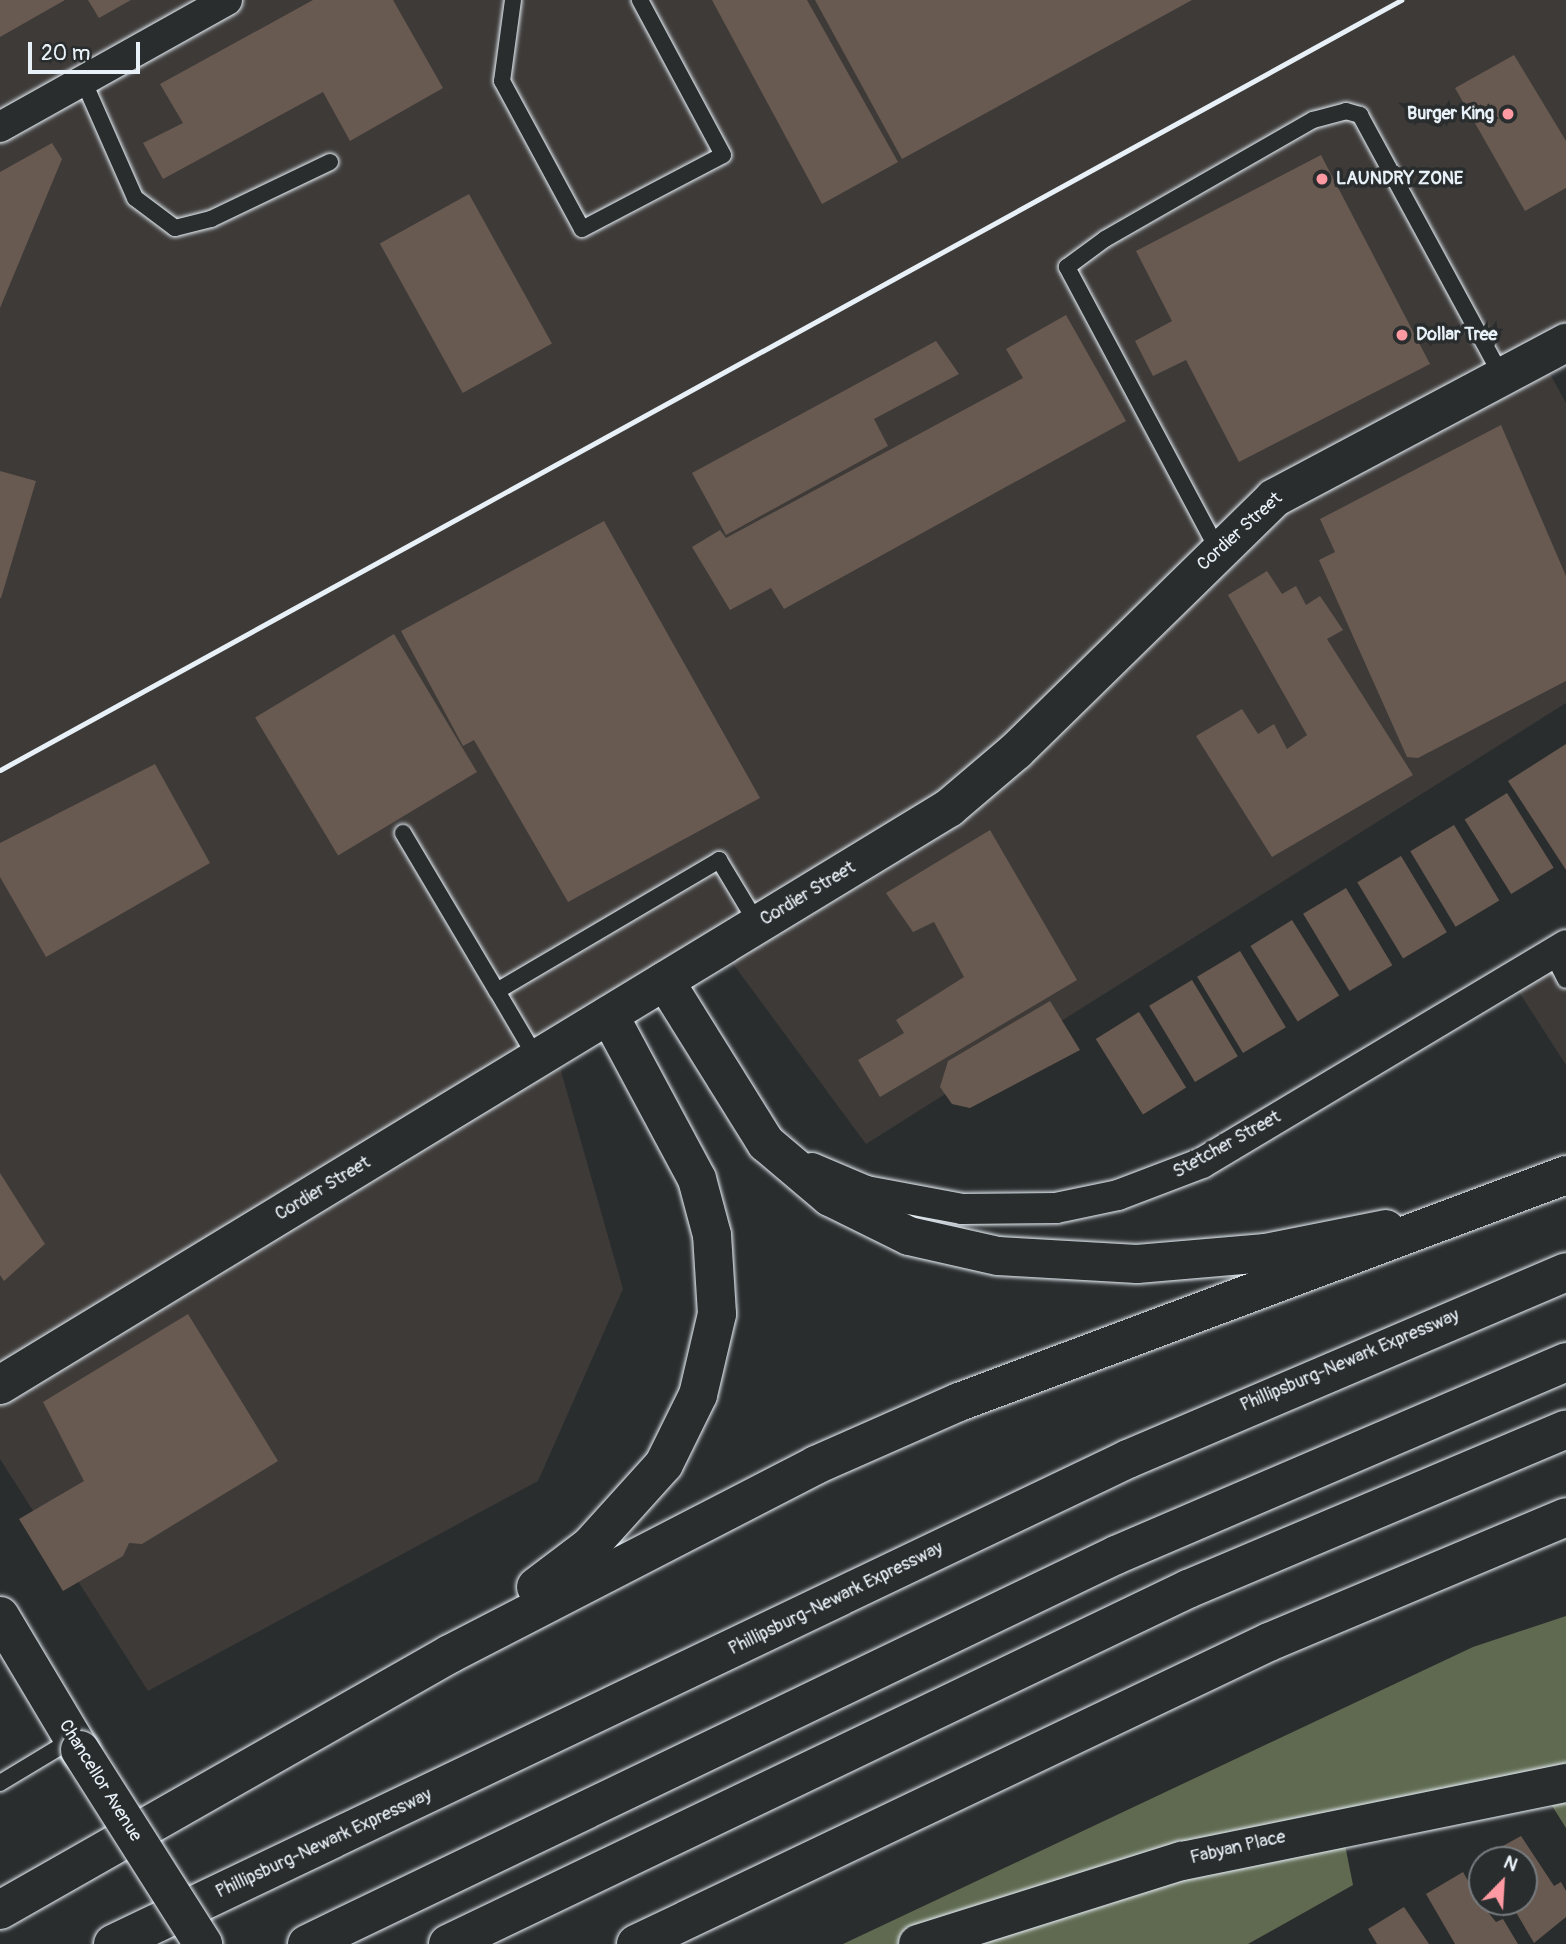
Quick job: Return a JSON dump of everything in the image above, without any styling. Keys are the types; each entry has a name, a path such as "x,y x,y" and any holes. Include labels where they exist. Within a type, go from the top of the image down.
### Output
{"main road":[{"name":"Cordier Street","path":"0,1385 758,925 986,779 1218,550 1305,478 1565,345"},
{"path":"665,981 746,1115 806,1181 881,1225 968,1251 1057,1262 1182,1262 1315,1245 1566,1175"},
{"path":"450,1654 571,1562 629,1508 677,1443 707,1369 718,1289 706,1206 671,1123 609,1015"},
{"path":"0,1910 450,1654 727,1508 912,1422 1566,1175"},
{"name":"Phillipsburg-Newark Expressway","path":"113,1944 1128,1459 1566,1272"},
{"path":"307,1944 1116,1555 1566,1362"},
{"path":"448,1944 1201,1583 1566,1429"},
{"path":"636,1944 1269,1642 1566,1517"},
{"name":"Chancellor Avenue","path":"0,1616 11,1658 76,1745 203,1944"},
{"name":"Fabyan Place","path":"918,1944 1182,1861 1566,1783"}],"street":[{"path":"0,127 227,0"},
{"name":"Stetcher Street","path":"746,1115 803,1163 866,1191 995,1212 1085,1204 1202,1163 1559,949"}],"lane":[{"path":"513,0 502,81 583,229 723,155 640,0"},
{"path":"83,80 135,198 175,228 211,219 330,162"},
{"path":"1218,550 1066,267 1313,120 1346,111 1360,115 1502,376"},
{"path":"403,833 537,1059"},
{"path":"497,991 719,860 758,925"},
{"path":"1559,949 1566,980"},
{"path":"0,1783 76,1745"}],"shaded area":[{"path":"0,0 1566,0 1566,340 1539,354 1566,403 1566,703 866,1144 725,953 555,1050 623,1289 538,1481 148,1691 0,1459"},
{"path":"1566,947 1566,1065 1510,978"}],"green space":[{"path":"1566,1616 1566,1828 1544,1793 1343,1835 1353,1885 1248,1944 843,1944 1473,1647"}],"building":[{"path":"0,0 65,0 0,37"},
{"path":"88,0 131,0 99,18"},
{"path":"313,0 393,0 443,88 350,141 323,92 163,179 143,143 183,123 160,84"},
{"path":"712,0 807,0 898,162 822,204"},
{"path":"815,0 1192,0 902,159"},
{"name":"Burger King","path":"1514,55 1566,141 1566,188 1525,211 1455,88"},
{"path":"52,143 62,159 0,308 0,172"},
{"path":"1321,155 1430,364 1239,462 1186,360 1153,376 1135,341 1172,321 1136,251"},
{"path":"469,194 552,344 463,393 380,243"},
{"path":"1066,315 1126,421 784,609 771,588 730,610 692,547 720,530 726,538 1023,378 1006,349"},
{"path":"936,341 959,374 874,419 888,446 726,535 692,473"},
{"path":"1501,425 1566,576 1566,681 1418,758 1407,757 1319,560 1335,552 1320,519"},
{"path":"0,471 36,481 1,598 0,598"},
{"path":"604,521 760,798 568,902 474,740 463,746 401,631"},
{"path":"1267,571 1282,594 1296,586 1306,605 1320,596 1343,630 1327,639 1413,775 1272,857 1196,736 1242,709 1258,734 1274,724 1287,749 1307,735 1228,595"},
{"path":"394,634 477,772 338,855 255,717"},
{"path":"1566,744 1566,870 1508,781"},
{"path":"155,764 210,863 46,957 0,877 0,843"},
{"path":"1507,793 1554,868 1511,894 1465,819"},
{"path":"1454,825 1499,900 1456,927 1410,851"},
{"path":"990,830 1077,980 880,1097 858,1060 904,1033 896,1020 964,977 934,922 913,932 886,893"},
{"path":"1401,856 1447,932 1403,959 1357,882"},
{"path":"1346,888 1392,965 1349,991 1303,914"},
{"path":"1292,920 1339,995 1298,1021 1250,946"},
{"path":"1240,951 1286,1027 1243,1053 1197,977"},
{"path":"1192,980 1238,1056 1195,1082 1149,1006"},
{"path":"1050,1001 1080,1050 970,1108 952,1104 940,1087 948,1061"},
{"path":"1139,1012 1186,1087 1143,1115 1096,1039"},
{"path":"0,1173 45,1244 4,1281 0,1275"},
{"path":"188,1314 278,1461 142,1544 129,1543 123,1556 63,1591 19,1519 84,1481 43,1402"},
{"path":"1521,1836 1528,1846 1503,1846"},
{"path":"1538,1862 1554,1886 1561,1882 1566,1891 1566,1917 1534,1943 1518,1916 1538,1916"},
{"path":"1463,1872 1468,1881 1468,1916 1491,1916 1496,1922 1503,1919 1518,1944 1455,1944 1426,1894"},
{"path":"1404,1907 1429,1944 1377,1944 1368,1929"}],"railway":[{"path":"0,770 1401,0"}],"place":[{"name":"Burger King","path":"1508,114"},
{"name":"LAUNDRY ZONE","path":"1322,179"},
{"name":"Dollar Tree","path":"1402,335"}]}
